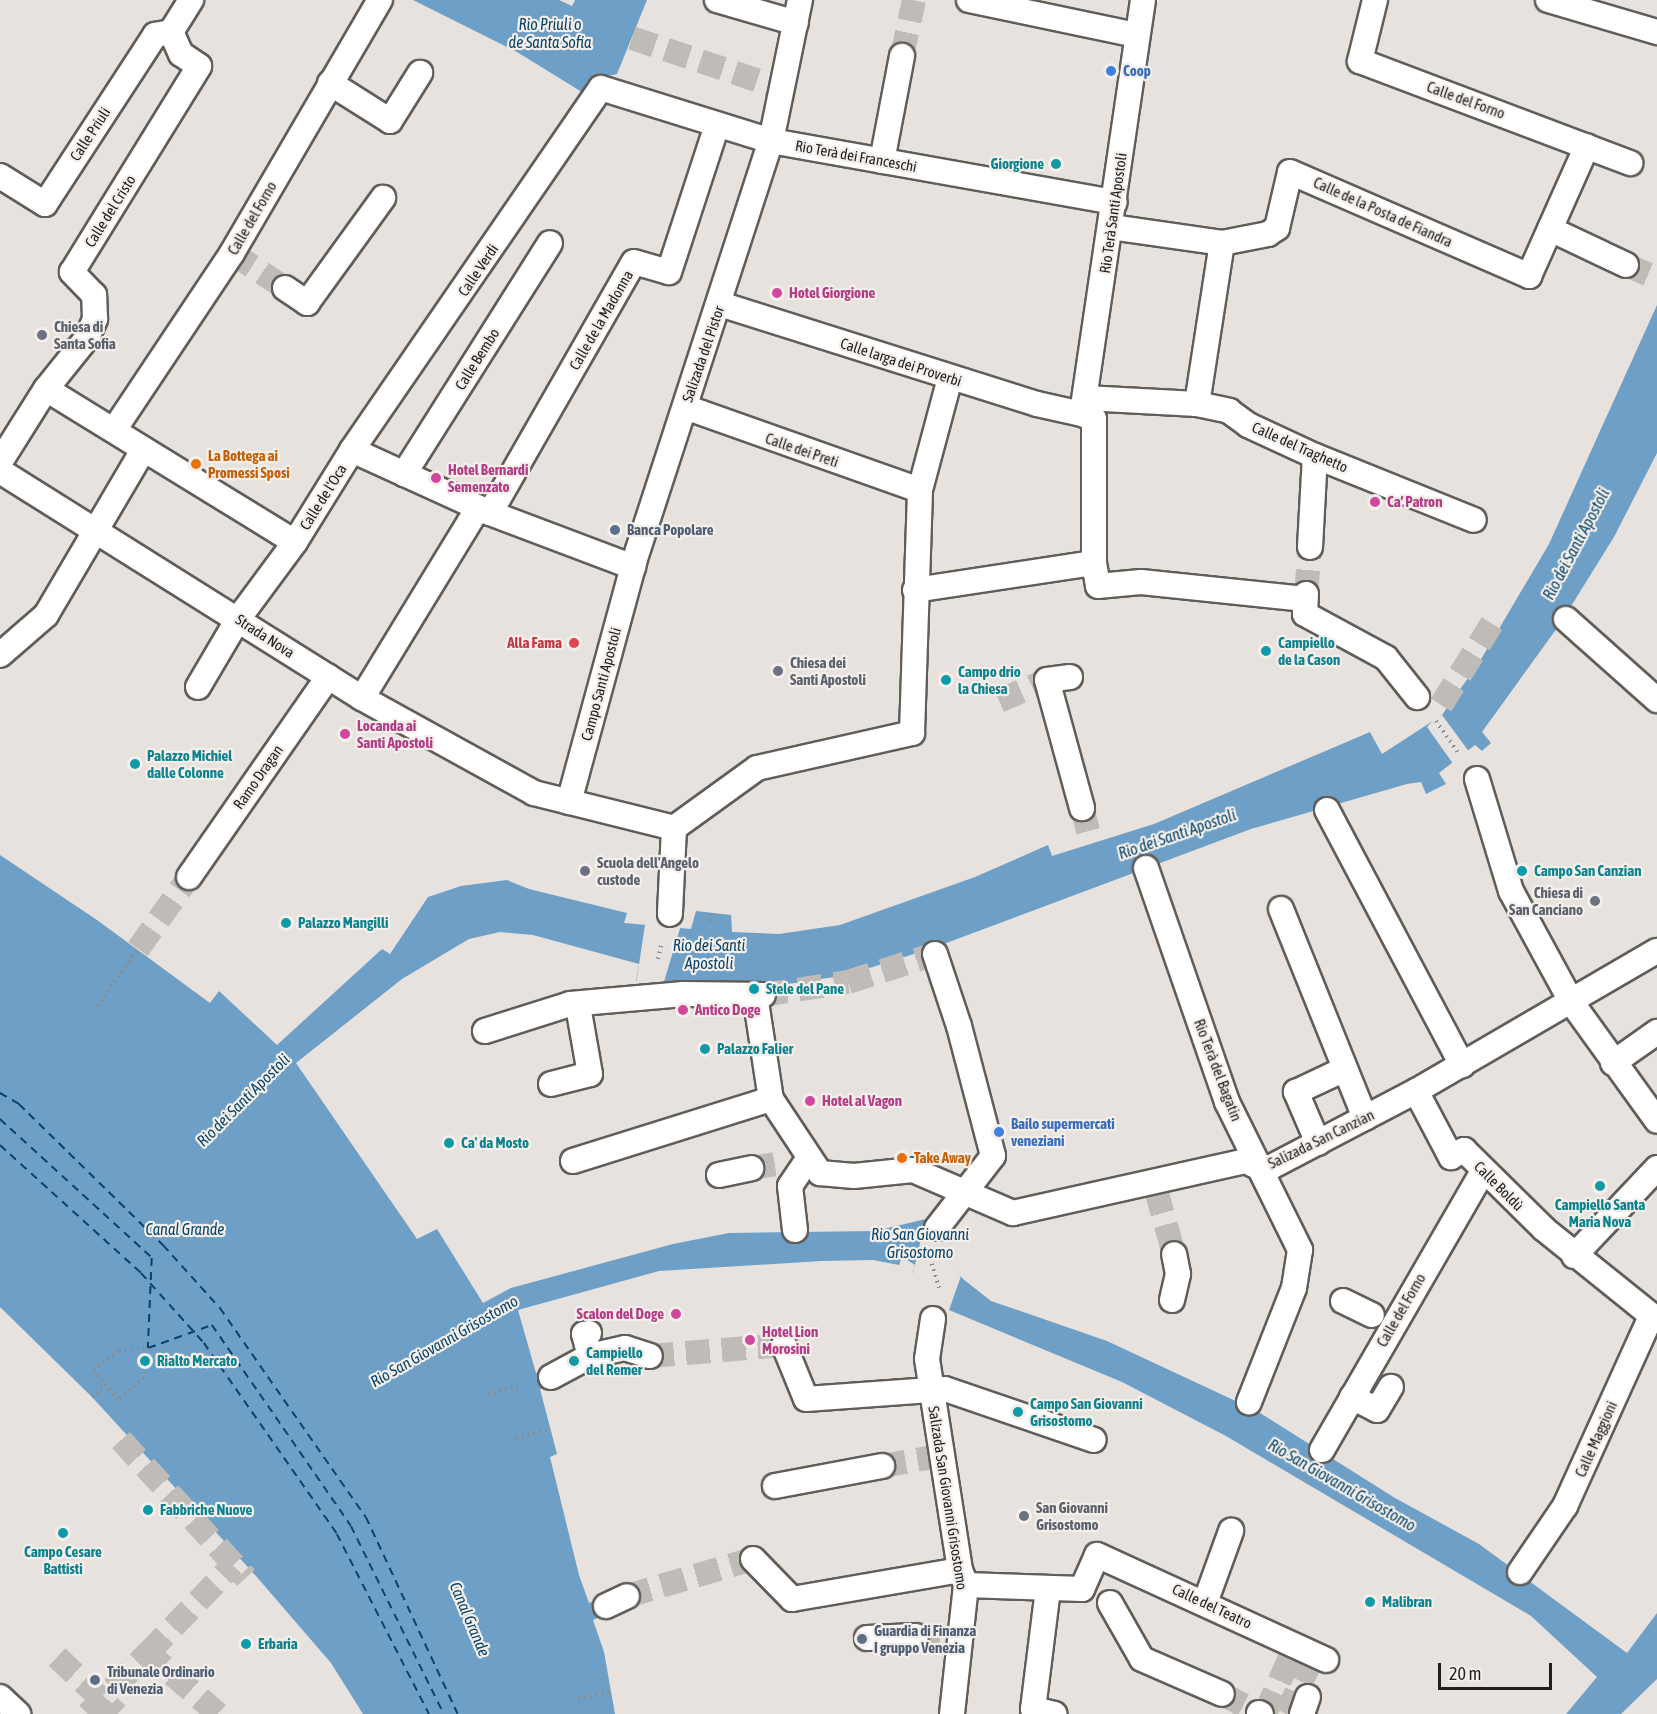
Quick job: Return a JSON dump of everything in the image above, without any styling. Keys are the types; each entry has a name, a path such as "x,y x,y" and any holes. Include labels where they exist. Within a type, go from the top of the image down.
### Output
{"street":[{"path":"171,32 191,0"},
{"name":"Calle del Forno","path":"114,430 232,253 380,0"},
{"path":"717,0 798,12"},
{"path":"969,0 1136,35"},
{"name":"Rio Terà Santi Apostoli","path":"1094,563 1087,410 1136,35 1143,0"},
{"name":"Calle del Forno","path":"1375,0 1360,61 1630,163"},
{"path":"1548,0 1657,32"},
{"name":"Salizada del Pistor","path":"633,567 771,141 798,12"},
{"name":"Calle Priuli","path":"0,176 45,204 155,35 171,32"},
{"name":"Calle del Cristo","path":"45,389 87,338 95,319 94,295 72,272 199,66 181,54 171,32"},
{"path":"882,160 902,56"},
{"path":"330,83 390,121 420,73"},
{"name":"Rio Terà dei Franceschi","path":"602,88 771,141 1115,202"},
{"name":"Calle Verdi","path":"352,450 602,88"},
{"name":"Calle de la Madonna","path":"484,510 634,262 669,272 717,125"},
{"path":"1587,146 1550,229 1626,265"},
{"name":"Calle de la Posta de Fiandra","path":"1222,243 1268,234 1276,228 1290,172 1529,276 1550,229"},
{"path":"285,288 307,303 383,198"},
{"path":"1111,227 1222,243 1197,404"},
{"name":"Calle Bembo","path":"404,474 550,243"},
{"name":"Calle larga dei Proverbi","path":"720,304 950,378 1087,410"},
{"path":"569,802 674,828 757,768 912,733 920,490 950,378"},
{"path":"0,462 45,389"},
{"name":"Calle de l'Oca","path":"45,389 295,542 352,450 484,510 633,567"},
{"name":"Calle del Traghetto","path":"1087,410 1197,404 1229,411 1248,425 1315,456 1474,519"},
{"name":"Calle dei Preti","path":"685,407 920,490"},
{"path":"0,655 46,615 143,450"},
{"path":"1310,547 1315,456"},
{"name":"Strada Nova","path":"0,471 362,699 534,793 569,802"},
{"path":"362,699 484,510"},
{"path":"198,687 238,619 295,542"},
{"path":"915,590 1094,563 1098,586 1141,582 1305,597 1305,614 1327,623 1386,658 1417,697"},
{"name":"Campo Santi Apostoli","path":"569,802 633,567"},
{"path":"1566,619 1657,700"},
{"name":"Ramo Dragan","path":"189,877 328,677"},
{"path":"1059,678 1083,773 1082,808"},
{"path":"1477,779 1511,891 1570,999 1613,1063 1653,1116"},
{"path":"1327,810 1462,1065"},
{"path":"670,914 674,828"},
{"name":"Rio Terà del Bagatin","path":"1146,868 1227,1102 1300,1250 1294,1288 1249,1402"},
{"path":"1281,909 1365,1118"},
{"name":"Salizada San Canzian","path":"962,1193 1013,1214 1155,1186 1246,1161 1260,1168 1270,1167 1416,1091 1570,999 1657,951"},
{"path":"935,954 959,1026 993,1156 937,1228"},
{"path":"485,1031 570,1004 578,1006 684,994 755,996 774,1103 820,1173 855,1176 913,1170 962,1193"},
{"path":"551,1084 590,1074 578,1006"},
{"path":"1613,1063 1657,1032"},
{"path":"1318,1143 1296,1092 1334,1074"},
{"name":"Calle Boldù","path":"1416,1091 1451,1157 1464,1150 1483,1171 1574,1256 1654,1318"},
{"path":"573,1161 774,1103"},
{"path":"784,1163 809,1158"},
{"path":"795,1230 790,1186 809,1158"},
{"path":"719,1175 751,1168"},
{"path":"1574,1256 1657,1168"},
{"name":"Calle del Forno","path":"1322,1450 1352,1397 1383,1321 1483,1171"},
{"path":"1172,1300 1178,1274 1174,1254"},
{"path":"1343,1301 1383,1321"},
{"name":"Salizada San Giovanni Grisostomo","path":"933,1318 927,1359 937,1457 963,1578 954,1634 952,1714"},
{"name":"Calle Maggioni","path":"1526,1564 1565,1506 1654,1318"},
{"path":"551,1377 589,1345 625,1348 650,1356"},
{"path":"784,1345 807,1399 945,1389 1094,1440"},
{"path":"1352,1397 1377,1410 1391,1387"},
{"path":"775,1486 882,1466"},
{"path":"1205,1603 1231,1531"},
{"name":"Calle del Teatro","path":"1095,1596 1096,1555 1326,1660"},
{"path":"753,1559 792,1599 963,1578 1095,1596 1142,1659 1222,1694"},
{"path":"1043,1712 1048,1589"},
{"path":"867,1638 916,1636"},
{"path":"0,1697 18,1714"}],"path":[{"path":"1433,718 1454,747"},
{"path":"710,921 711,912"},
{"path":"658,959 662,944"},
{"path":"97,1006 138,949"},
{"path":"929,1256 939,1287"},
{"path":"148,1348 144,1378 118,1400 106,1385 94,1371 119,1350 148,1348"},
{"path":"92,1397 106,1385"},
{"path":"516,1438 550,1429"},
{"path":"578,1698 611,1692"}],"water":[{"name":"Rio Priuli o de Santa Sofia","path":"413,0 559,0 572,6 575,0 647,0 617,74 608,76 590,97 517,52"},
{"name":"Canal Grande","path":"1657,305 1657,453 1614,537 1560,624 1482,732 1491,743 1482,751 1475,745 1439,773 1446,784 1426,794 1421,782 1407,784 1251,829 933,948 847,975 762,988 636,981 639,964 533,935 500,932 469,939 402,979 296,1063 417,1239 437,1229 483,1303 511,1288 673,1244 729,1233 875,1231 926,1219 925,1223 950,1232 958,1239 940,1249 963,1279 991,1301 1107,1341 1257,1411 1395,1498 1479,1544 1627,1653 1657,1613 1657,1679 1621,1714 1566,1714 1597,1677 1531,1616 1226,1436 1122,1382 949,1310 913,1273 915,1265 902,1257 899,1265 873,1260 821,1261 659,1271 518,1310 536,1373 549,1370 554,1385 540,1389 557,1454 550,1457 579,1575 589,1603 599,1599 604,1615 593,1620 604,1652 615,1714 363,1714 331,1663 256,1576 92,1397 0,1307 0,855 97,920 210,1003 219,991 277,1045 382,949 390,954 428,897 461,886 507,880 529,889 627,913 624,923 691,929 696,911 731,915 732,932 779,934 840,925 975,877 1048,845 1052,856 1154,824 1370,732 1382,754 1442,715 1480,661 1549,544"}],"pier":[{"path":"1444,708 1442,715 1470,753 1454,765 1427,727"},
{"path":"652,922 681,925 663,985 636,984 645,925"},
{"path":"925,1223 950,1232 958,1239 940,1249 961,1276 948,1313 913,1273"}],"ferry route":[{"path":"0,1093 19,1104 163,1245 220,1308 366,1517 458,1714"},
{"path":"0,1119 152,1258 148,1348 212,1325 351,1526 444,1714"},
{"path":"0,1145 141,1273 204,1343 337,1534 429,1714"}],"tunnel":[{"path":"902,56 914,0"},
{"path":"632,38 783,89"},
{"path":"232,253 285,288"},
{"path":"1626,265 1657,278"},
{"path":"1306,594 1310,547"},
{"path":"1441,705 1493,622"},
{"path":"999,701 1047,680"},
{"path":"1082,808 1091,842"},
{"path":"138,949 189,877"},
{"path":"763,995 848,982 935,954"},
{"path":"751,1168 784,1163"},
{"path":"1156,1190 1174,1254"},
{"path":"650,1356 784,1345"},
{"path":"121,1440 246,1578"},
{"path":"882,1466 933,1457"},
{"path":"627,1596 753,1559"},
{"path":"218,1714 148,1653 233,1565"},
{"path":"916,1636 947,1635"},
{"path":"1265,1714 1295,1646"},
{"path":"88,1714 148,1653"},
{"path":"1286,1714 1314,1655"},
{"path":"57,1657 117,1714"},
{"path":"1222,1694 1259,1713"}],"place":[{"name":"Coop","path":"1111,71"},
{"name":"Giorgione","path":"1056,164"},
{"name":"Hotel Giorgione","path":"777,293"},
{"name":"Chiesa di Santa Sofia","path":"42,335"},
{"name":"La Bottega ai Promessi Sposi","path":"196,464"},
{"name":"Hotel Bernardi Semenzato","path":"436,478"},
{"name":"Ca’ Patron","path":"1375,502"},
{"name":"Banca Popolare","path":"615,530"},
{"name":"Alla Fama","path":"574,643"},
{"name":"Campiello de la Cason","path":"1266,651"},
{"name":"Chiesa dei Santi Apostoli","path":"778,671"},
{"name":"Campo drio la Chiesa","path":"946,680"},
{"name":"Locanda ai Santi Apostoli","path":"345,734"},
{"name":"Palazzo Michiel dalle Colonne","path":"135,764"},
{"name":"Scuola dell'Angelo custode","path":"585,871"},
{"name":"Campo San Canzian","path":"1522,871"},
{"name":"Chiesa di San Canciano","path":"1595,901"},
{"name":"Palazzo Mangilli","path":"286,923"},
{"name":"Stele del Pane","path":"754,989"},
{"name":"Antico Doge","path":"683,1010"},
{"name":"Palazzo Falier","path":"705,1049"},
{"name":"Hotel al Vagon","path":"810,1101"},
{"name":"Baílo supermercati veneziani","path":"999,1132"},
{"name":"Ca' da Mosto","path":"449,1143"},
{"name":"Take Away","path":"902,1158"},
{"name":"Campiello Santa Maria Nova","path":"1600,1186"},
{"name":"Scalon del Doge","path":"676,1314"},
{"name":"Hotel Lion Morosini","path":"750,1340"},
{"name":"Rialto Mercato","path":"145,1361"},
{"name":"Campiello del Remer","path":"574,1361"},
{"name":"Campo San Giovanni Grisostomo","path":"1018,1412"},
{"name":"Fabbriche Nuove","path":"148,1510"},
{"name":"San Giovanni Grisostomo","path":"1024,1516"},
{"name":"Campo Cesare Battisti","path":"63,1533"},
{"name":"Malibran","path":"1370,1602"},
{"name":"Guardia di Finanza I gruppo Venezia","path":"862,1639"},
{"name":"Erbaria","path":"246,1644"},
{"name":"Tribunale Ordinario di Venezia","path":"95,1680"}],"water label":[{"name":"Rio dei Santi Apostoli","path":"1576,544"},
{"name":"Rio dei Santi Apostoli","path":"1177,834"},
{"name":"Rio dei Santi Apostoli","path":"709,954"},
{"name":"Rio dei Santi Apostoli","path":"243,1100"},
{"name":"Rio San Giovanni Grisostomo","path":"920,1243"},
{"name":"Rio San Giovanni Grisostomo","path":"444,1341"},
{"name":"Rio San Giovanni Grisostomo","path":"1342,1485"}]}
